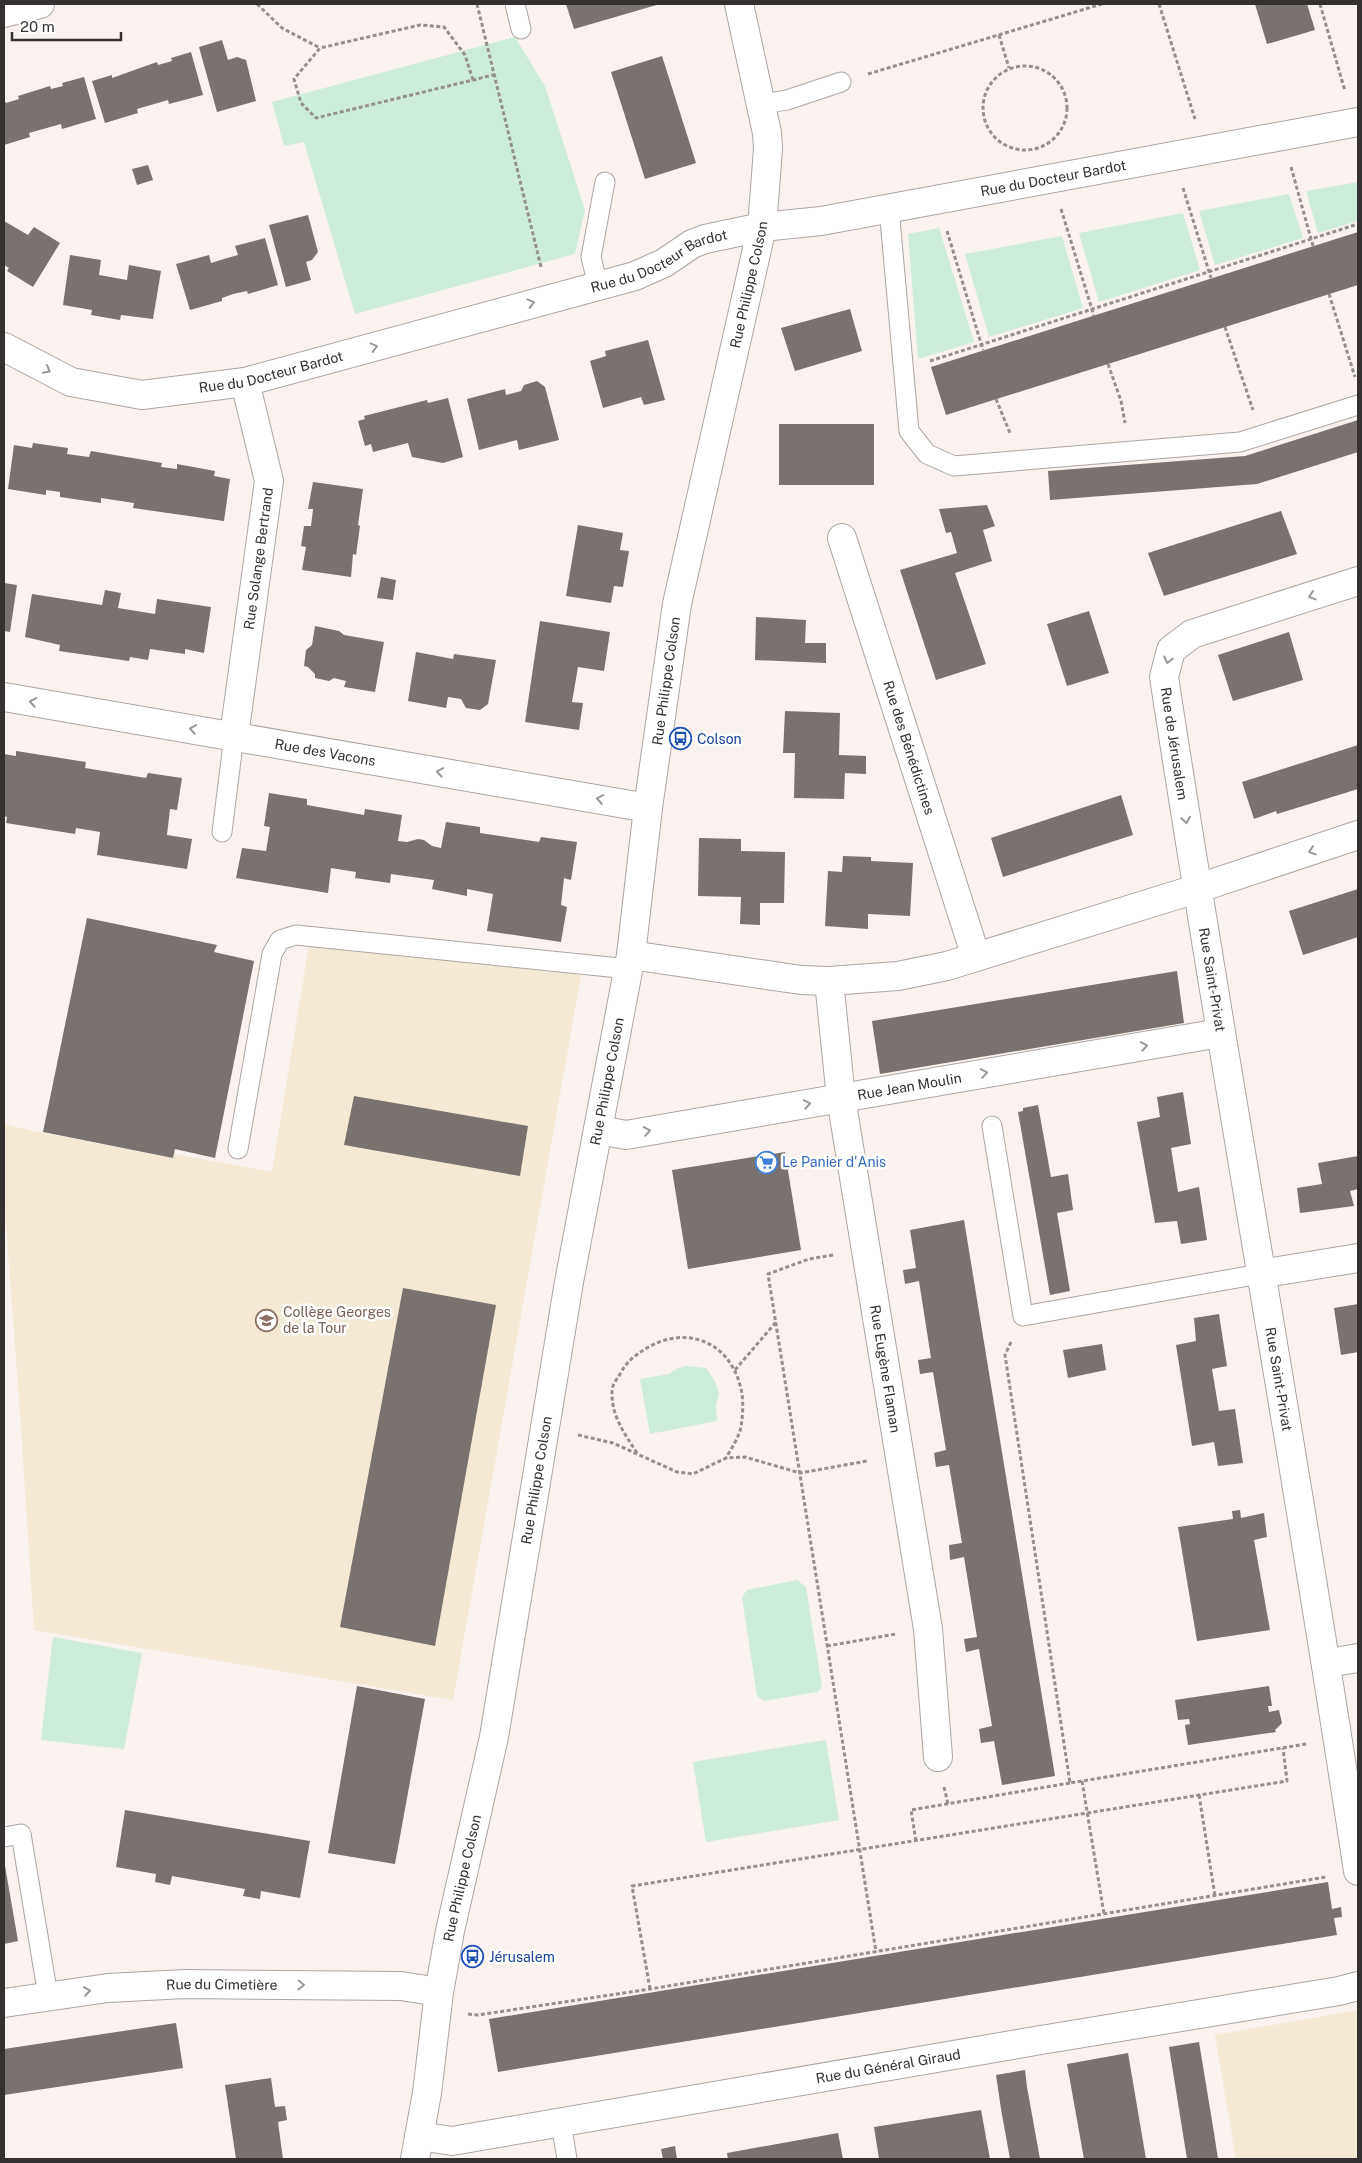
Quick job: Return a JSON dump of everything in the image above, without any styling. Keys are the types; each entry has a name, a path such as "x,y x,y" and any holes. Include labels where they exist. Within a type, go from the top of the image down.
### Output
{"street":[{"path":"4,13 40,4"},
{"name":"Rue Philippe Colson","path":"417,2148 450,1931 494,1737 570,1282 630,962 648,808 677,604 762,227 768,149 762,104 739,4"},
{"name":"Rue du Docteur Bardot","path":"4,347 71,382 142,396 245,382 635,276 664,262 692,244 705,239 762,227 805,224 1356,123"},
{"name":"Rue Solange Bertrand","path":"234,736 269,481 245,382"},
{"name":"Rue des Bénédictines","path":"842,538 976,957"},
{"name":"Rue de Jérusalem","path":"1196,888 1164,677 1171,650 1192,634 1358,581"},
{"name":"Rue des Vacons","path":"4,697 648,808"},
{"path":"630,962 801,980 829,981 898,976 947,966 1358,835"},
{"name":"Rue Saint-Privat","path":"1196,888 1327,1664 1358,1871"},
{"name":"Rue Eugène Flaman","path":"829,981 841,1098 928,1629 938,1757"},
{"name":"Rue Jean Moulin","path":"599,1130 626,1135 1220,1033"},
{"path":"1260,1274 1358,1258"},
{"path":"1327,1664 1358,1658"},
{"name":"Rue du Cimetière","path":"4,2003 108,1988 186,1984 401,1986 438,2002"},
{"name":"Rue du Général Giraud","path":"417,2148 1339,1991 1358,1986"}],"lane":[{"path":"515,4 521,29"},
{"path":"762,104 787,100 841,82"},
{"path":"598,286 591,257 605,182"},
{"path":"889,208 909,431 927,454 954,466 1240,442 1358,404"},
{"path":"222,832 234,736"},
{"path":"238,1149 272,954 280,940 296,935 630,962"},
{"path":"992,1126 1023,1316 1260,1274"},
{"path":"4,1837 21,1834 48,1996"},
{"path":"561,2123 567,2159"}],"path":[{"path":"257,4 282,28 320,48"},
{"path":"477,4 542,269 591,257"},
{"path":"898,64 1102,4"},
{"path":"1159,4 1197,124 1188,154 1182,187 1210,278"},
{"path":"1320,4 1356,123"},
{"path":"473,80 465,55 444,27 420,25 320,48 294,79 301,103 316,118 473,80 493,75"},
{"path":"999,35 1009,68"},
{"path":"1023,65 1037,67 1050,74 1060,84 1066,97 1067,111 1064,125 1056,137 1044,145 1030,150 1017,150 1004,145 993,136 985,125 983,105 988,85 997,75 1009,68 1023,65"},
{"path":"1285,136 1291,168 1313,246"},
{"path":"1052,178 1094,316"},
{"path":"937,200 983,350"},
{"path":"904,370 1358,224"},
{"path":"1329,294 1355,379"},
{"path":"1225,327 1262,436"},
{"path":"1108,364 1122,401 1130,451"},
{"path":"996,399 1021,460"},
{"path":"866,1248 809,1259 768,1274 876,1952"},
{"path":"1023,1316 1005,1355 1070,1783"},
{"path":"735,1370 776,1322"},
{"path":"638,1455 614,1414 612,1388 626,1363 658,1342 684,1336 706,1341 723,1354 735,1370 741,1386 741,1429 726,1458"},
{"path":"545,1428 613,1443 677,1472 694,1474 726,1458 745,1457 800,1473 900,1456"},
{"path":"827,1646 928,1629"},
{"path":"916,1841 911,1810 1339,1739"},
{"path":"650,1989 632,1886 1287,1781 1283,1748"},
{"path":"1082,1781 1104,1914"},
{"path":"1199,1795 1215,1896"},
{"path":"438,2002 478,2015 650,1989 1330,1876"}],"shaded area":[{"name":"Collège Georges de la Tour","path":"309,945 581,975 453,1700 34,1630 4,1196 4,1124 173,1158 174,1154 272,1172"},
{"path":"1358,2010 1358,2159 1236,2159 1215,2035"}],"green space":[{"path":"515,37 545,86 585,210 575,254 355,314 304,142 284,146 272,102"},
{"path":"1358,182 1358,221 1318,233 1306,191"},
{"path":"1289,194 1303,238 1215,265 1199,211"},
{"path":"1183,213 1200,270 1099,302 1079,233"},
{"path":"939,228 974,342 918,359 908,234"},
{"path":"1062,236 1083,308 989,337 965,254"},
{"path":"686,1366 706,1368 716,1383 719,1395 716,1404 717,1421 650,1434 640,1379 669,1374 676,1369"},
{"path":"797,1580 806,1587 822,1687 817,1692 764,1701 757,1696 742,1597 747,1590"},
{"path":"53,1637 142,1653 124,1749 41,1740"},
{"path":"826,1740 839,1820 706,1842 693,1762"}],"building":[{"path":"566,4 660,4 574,29"},
{"path":"1255,4 1307,4 1315,30 1267,44"},
{"path":"222,40 228,60 237,57 246,60 256,101 217,112 199,47"},
{"path":"191,52 203,95 169,104 168,100 137,109 138,113 105,123 92,81 112,75 112,78 157,62 158,65 172,61 171,58"},
{"path":"662,56 696,163 645,179 611,72"},
{"path":"84,77 96,119 62,129 61,124 29,133 30,137 4,145 4,100 6,103 19,99 18,96 50,86 51,89 63,86 62,83"},
{"path":"148,165 153,180 137,185 132,169"},
{"path":"308,215 318,252 312,260 306,262 311,280 286,287 269,225"},
{"path":"4,221 28,235 34,227 60,243 33,287 7,271 9,268 4,265"},
{"path":"1358,232 1358,285 946,415 931,367"},
{"path":"265,238 278,285 248,294 247,291 233,294 222,298 222,301 190,310 176,264 209,255 211,263 238,255 235,246"},
{"path":"70,255 101,260 99,275 127,280 129,265 161,271 153,319 121,315 120,320 91,315 92,310 63,305"},
{"path":"850,309 862,351 795,371 781,328"},
{"path":"648,340 665,400 644,405 641,397 603,408 590,361 606,356 605,351"},
{"path":"537,381 545,387 559,440 519,450 517,440 479,450 467,399 505,389 506,395 521,391 524,385"},
{"path":"448,398 463,457 443,463 412,457 408,443 373,452 371,444 365,446 358,421 365,419 364,416 427,400 428,403"},
{"path":"1358,420 1358,452 1257,484 1050,500 1048,471 1245,456"},
{"path":"779,424 874,424 874,485 779,485"},
{"path":"33,443 68,448 67,454 89,457 91,451 162,463 161,467 177,469 177,464 215,471 214,476 230,479 224,521 133,508 134,503 101,498 101,503 60,497 60,492 46,490 46,495 8,489 14,445 32,448"},
{"path":"313,482 363,489 358,525 360,526 356,555 353,554 351,577 302,570 306,547 301,546 304,526 311,526 313,509 308,509"},
{"path":"987,505 995,526 983,530 992,561 955,573 986,664 936,680 900,570 957,553 951,532 946,533 939,509"},
{"path":"1281,511 1297,554 1164,596 1148,553"},
{"path":"578,525 623,533 620,550 629,551 623,587 614,586 611,603 566,596"},
{"path":"381,577 396,580 393,600 377,598"},
{"path":"4,583 17,585 10,632 4,631"},
{"path":"105,590 121,593 118,608 155,614 157,599 211,607 204,653 185,649 185,654 150,649 148,660 130,657 129,661 59,651 60,645 25,637 32,594 102,605"},
{"path":"1089,611 1109,673 1067,686 1047,624"},
{"path":"756,617 806,620 805,643 826,643 826,663 755,660"},
{"path":"540,621 610,632 604,671 578,667 572,702 583,703 579,730 525,722"},
{"path":"315,626 339,631 344,635 384,642 375,692 344,687 346,681 334,678 329,681 315,678 315,674 308,667 304,666 306,650 312,645"},
{"path":"1289,632 1303,680 1233,701 1218,655"},
{"path":"416,652 453,659 454,654 496,660 488,704 480,710 466,708 461,699 448,697 446,708 408,701"},
{"path":"785,711 840,713 839,755 866,756 866,774 845,773 844,799 794,798 795,753 783,753"},
{"path":"1358,745 1358,789 1277,814 1276,811 1254,819 1242,782"},
{"path":"16,751 86,762 85,768 146,778 148,773 182,778 177,810 170,809 167,835 192,839 187,869 97,855 100,832 76,828 75,834 6,823 7,817 4,816 4,754 16,756"},
{"path":"269,793 307,799 307,805 364,815 365,809 402,815 398,841 407,842 418,839 441,848 446,822 480,827 480,833 539,842 541,837 577,842 571,880 564,878 561,905 567,907 561,942 487,931 493,894 467,889 467,896 432,889 434,880 391,874 390,883 355,878 356,872 331,868 328,893 236,878 242,848 266,851 270,827 264,826"},
{"path":"1121,795 1133,835 1003,877 991,838"},
{"path":"699,838 741,839 741,851 785,852 784,903 760,903 760,925 740,924 741,897 698,896"},
{"path":"843,856 871,857 871,861 913,863 910,916 868,914 868,929 825,926 828,871 842,872"},
{"path":"1358,889 1358,937 1303,955 1289,911"},
{"path":"87,918 217,945 214,952 254,961 215,1158 175,1149 173,1158 43,1132"},
{"path":"1177,971 1184,1023 880,1074 872,1021"},
{"path":"1183,1092 1191,1144 1171,1148 1178,1192 1199,1187 1207,1240 1181,1244 1177,1221 1155,1223 1137,1122 1160,1117 1157,1097"},
{"path":"354,1096 528,1126 520,1176 344,1145"},
{"path":"1038,1105 1051,1177 1068,1174 1073,1210 1057,1213 1070,1291 1050,1295 1018,1112 1023,1111 1023,1108"},
{"path":"785,1152 801,1250 688,1269 672,1170"},
{"path":"1358,1156 1358,1189 1350,1191 1354,1206 1300,1213 1297,1188 1322,1184 1318,1163"},
{"path":"964,1220 1055,1776 1002,1785 994,1741 981,1743 979,1729 992,1726 979,1649 966,1652 964,1639 977,1637 964,1557 950,1560 949,1545 962,1543 949,1465 936,1467 934,1453 946,1450 933,1372 920,1374 918,1360 931,1358 919,1281 905,1284 903,1270 916,1268 910,1230"},
{"path":"403,1288 496,1305 435,1646 340,1627"},
{"path":"1358,1304 1358,1352 1341,1355 1334,1308"},
{"path":"1219,1314 1227,1366 1212,1369 1219,1411 1235,1409 1243,1463 1218,1466 1214,1442 1192,1446 1176,1345 1196,1341 1194,1318"},
{"path":"1102,1344 1106,1370 1068,1378 1063,1350"},
{"path":"1240,1510 1241,1518 1264,1513 1267,1537 1254,1540 1270,1630 1197,1641 1178,1527 1233,1519 1232,1511"},
{"path":"357,1686 425,1699 395,1864 328,1853"},
{"path":"1269,1686 1272,1706 1268,1706 1269,1712 1279,1710 1282,1723 1275,1730 1276,1732 1188,1745 1185,1725 1190,1724 1189,1719 1178,1720 1175,1700"},
{"path":"125,1810 310,1841 300,1898 261,1891 260,1899 243,1896 245,1889 172,1876 170,1885 155,1882 156,1874 116,1867"},
{"path":"4,1860 18,1941 4,1944"},
{"path":"1328,1882 1332,1909 1341,1907 1342,1917 1334,1918 1337,1935 498,2072 489,2019"},
{"path":"176,2023 183,2068 4,2095 4,2049"},
{"path":"1199,2042 1218,2159 1187,2159 1169,2047"},
{"path":"1128,2053 1146,2159 1084,2159 1067,2064"},
{"path":"1025,2070 1040,2159 1010,2159 996,2075"},
{"path":"271,2078 275,2107 285,2106 287,2120 278,2122 283,2159 236,2159 225,2085"},
{"path":"981,2110 990,2159 879,2159 874,2127"},
{"path":"838,2133 843,2159 728,2159 727,2153"},
{"path":"675,2146 677,2159 663,2159 661,2149"}],"place":[{"name":"Colson","path":"681,739"},
{"name":"Le Panier d'Anis","path":"766,1162"},
{"name":"Collège Georges de la Tour","path":"267,1320"},
{"name":"Jérusalem","path":"473,1957"}]}
